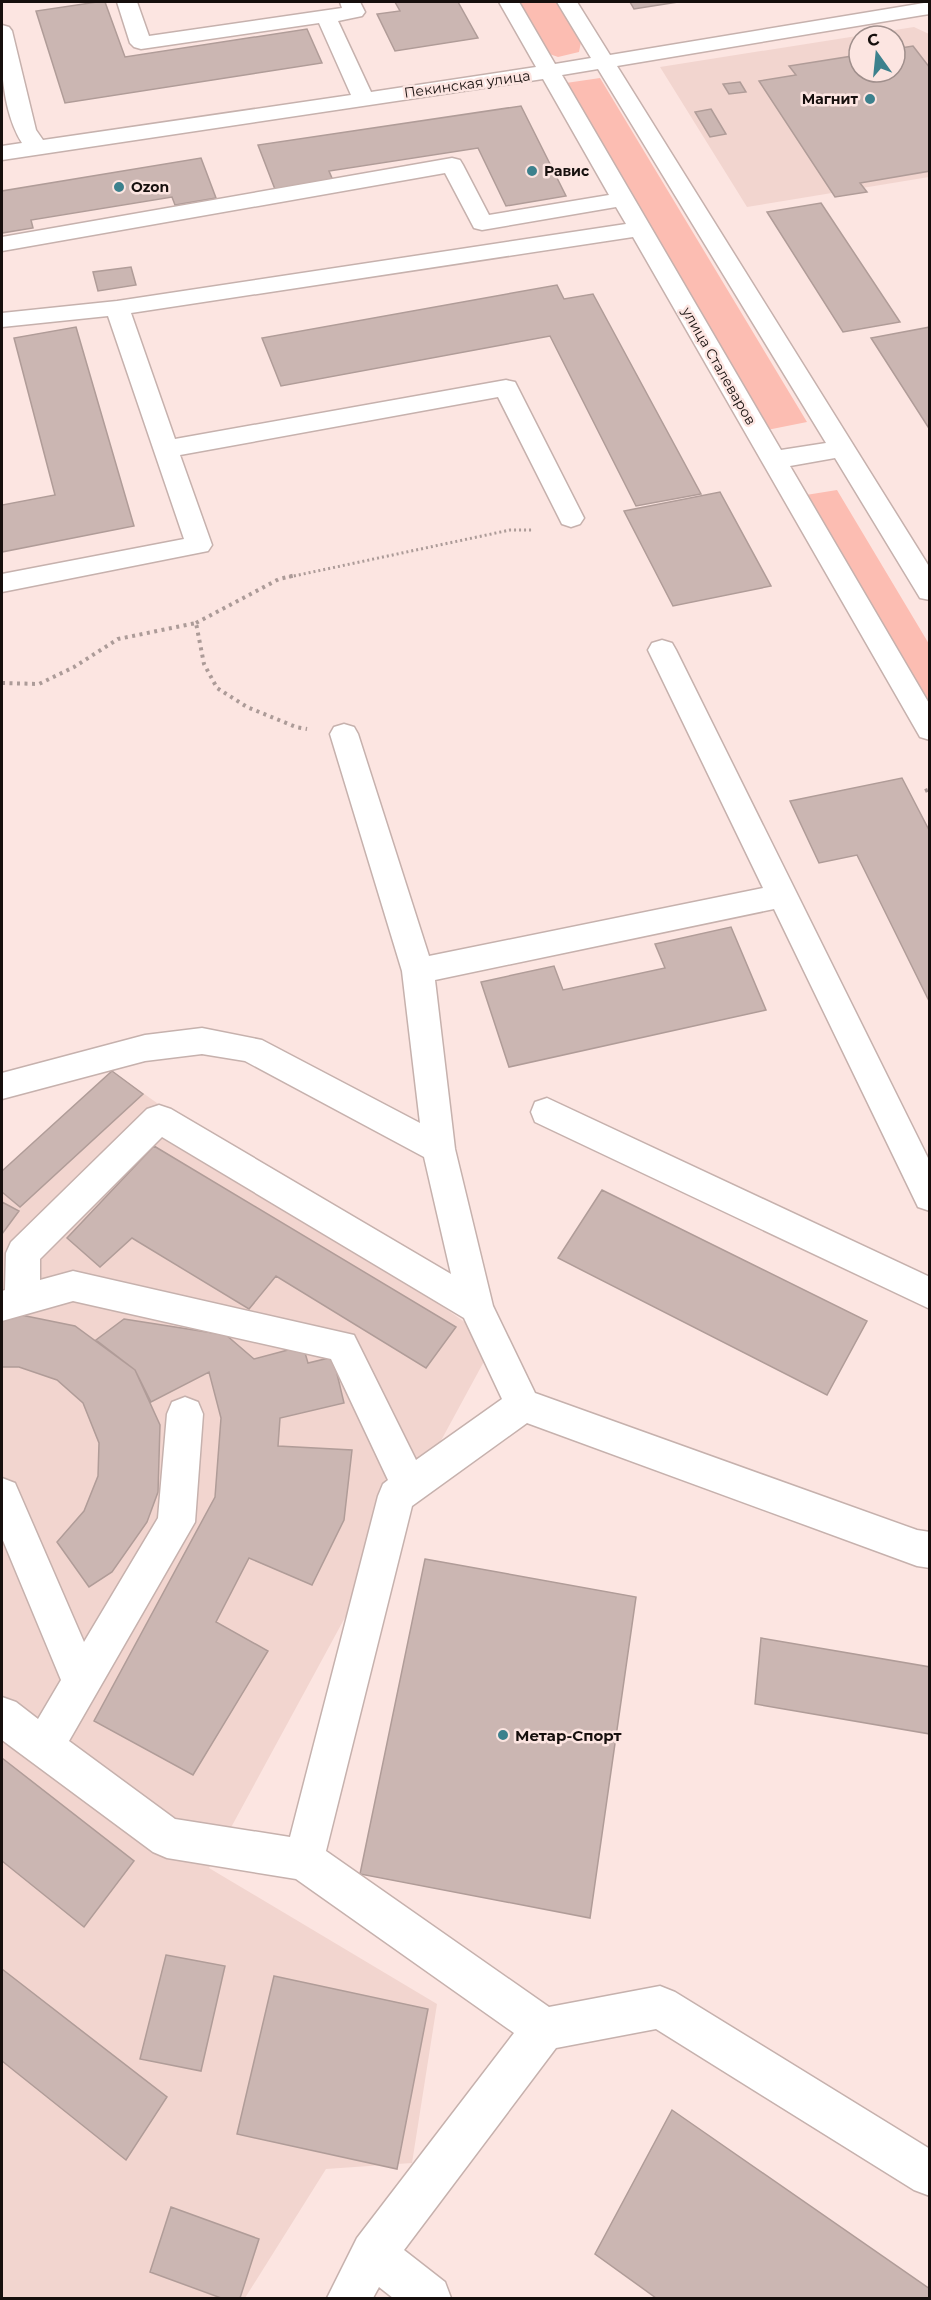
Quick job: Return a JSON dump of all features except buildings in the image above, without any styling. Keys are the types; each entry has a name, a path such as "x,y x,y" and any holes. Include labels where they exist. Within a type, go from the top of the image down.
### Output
{"street":[{"path":"127,2 141,43 355,12 350,2"},
{"name":"улица Сталеваров","path":"509,2 930,730"},
{"path":"567,2 930,591"},
{"path":"902,2 927,8"},
{"name":"Пекинская улица","path":"2,153 549,71 927,8"},
{"path":"326,16 364,99"},
{"path":"2,31 25,130 38,149"},
{"path":"2,244 452,165 482,223 623,200"},
{"path":"2,320 117,308 641,229"},
{"path":"2,584 199,545 117,308"},
{"path":"165,449 506,388 571,518"},
{"path":"774,460 842,448"},
{"path":"662,650 930,1197"},
{"path":"344,734 418,971 439,1149 476,1307 524,1405 917,1548 930,1550"},
{"path":"418,971 784,895"},
{"path":"2,1086 145,1048 202,1041 250,1049 439,1149"},
{"path":"547,1112 930,1294"},
{"path":"410,1486 342,1346 73,1286 12,1304 23,1253 159,1119 476,1307"},
{"path":"304,1860 396,1496 524,1405"},
{"path":"45,1746 176,1522 185,1414"},
{"path":"2,1495 82,1683"},
{"path":"2,1716 167,1838 304,1860 544,2029"},
{"path":"349,2298 373,2254 544,2029 660,2007 930,2174"},
{"path":"373,2254 429,2298"}],"path":[{"path":"2,683 39,684 74,668 118,639 196,623 279,579 510,530 555,529 571,518"},
{"path":"196,623 204,664 217,688 247,707 296,727 344,734"}],"shaded area":[{"path":"515,2 557,2 581,42 579,52 558,57 541,51"},
{"path":"914,27 929,34 929,177 747,207 660,67 847,38 847,84 907,84 907,28"},
{"path":"600,78 807,422 767,430 566,83"},
{"path":"837,490 929,644 929,708 806,495"},
{"path":"112,1071 494,1343 209,1868 437,2004 412,2163 326,2169 245,2298 2,2298 2,1171"}],"place":[{"name":"Магнит","path":"870,99"},
{"name":"Равис","path":"532,171"},
{"name":"Ozon","path":"119,187"},
{"name":"Метар-Спорт","path":"503,1735"}]}
